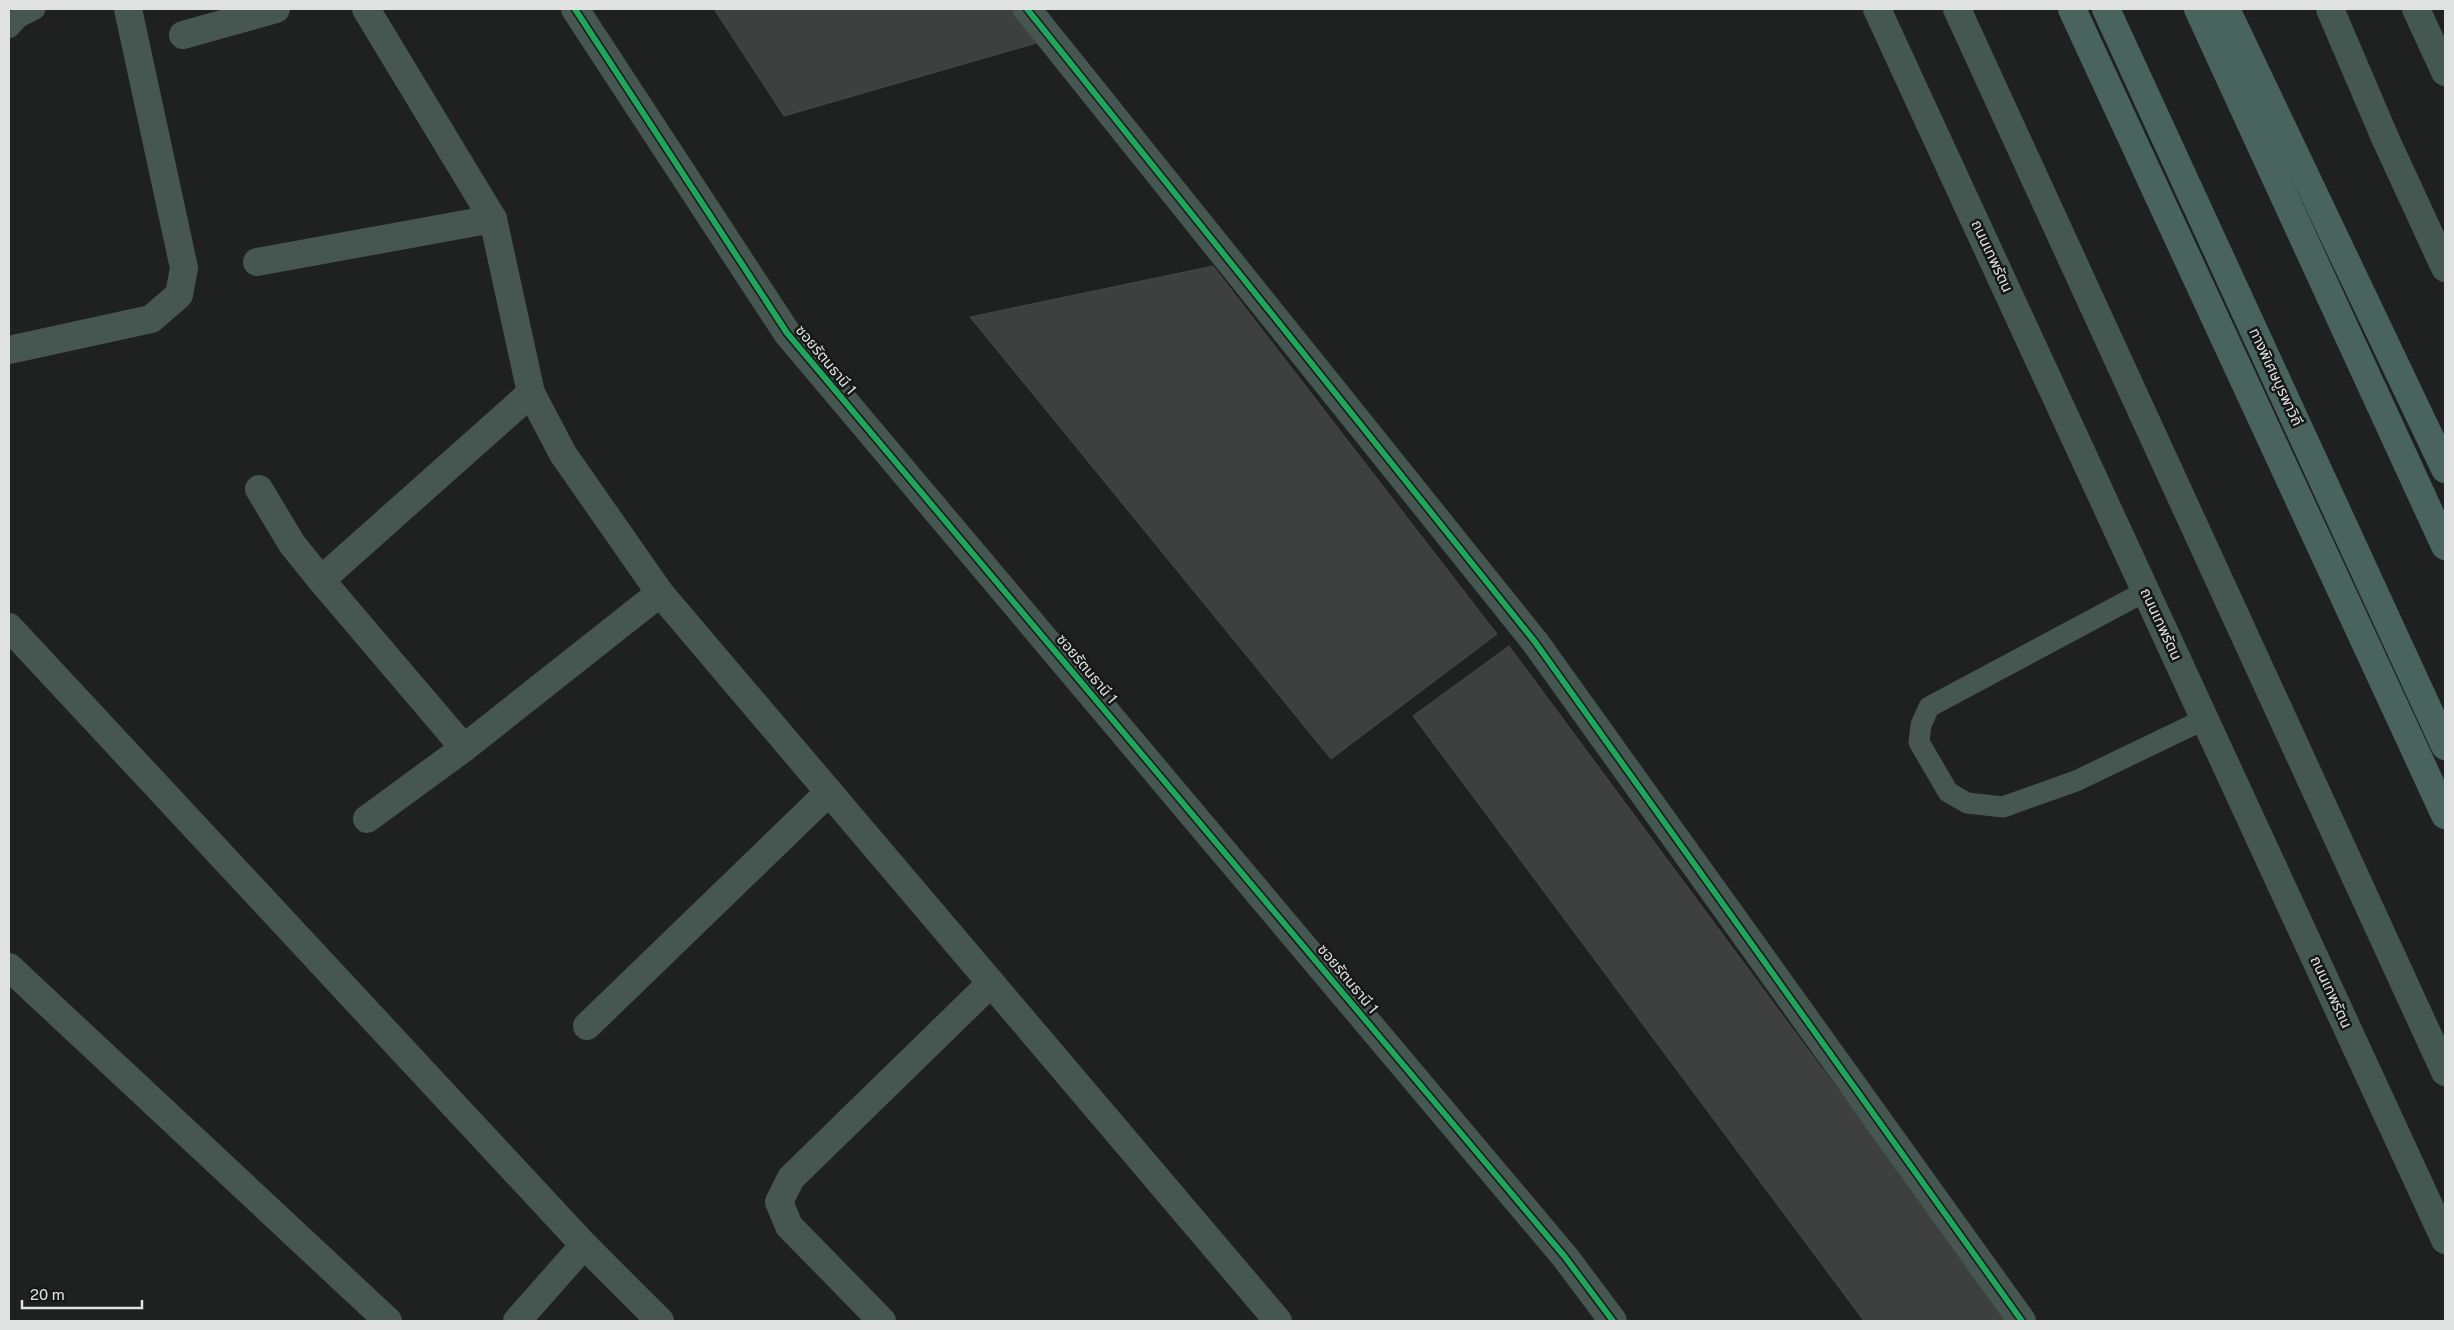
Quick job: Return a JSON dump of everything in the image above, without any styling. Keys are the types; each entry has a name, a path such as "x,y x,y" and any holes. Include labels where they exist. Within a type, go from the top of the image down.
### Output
{"highway":[{"path":"2072,9 2445,816"},
{"name":"ทางพิเศษบูรพาวิถี","path":"2106,9 2445,746"},
{"path":"2198,9 2445,546"},
{"path":"2226,9 2445,469"}],"main road":[{"name":"ถนนเทพรัตน","path":"1877,9 2445,1240"},
{"path":"1957,9 2445,1072"},
{"path":"2330,9 2386,140 2445,268"},
{"path":"2416,9 2445,72"}],"street":[{"path":"9,350 151,319 179,295 184,268 128,9"},
{"path":"183,35 276,9"},
{"path":"366,9 493,219 531,393 563,454 660,593 1278,1321"},
{"name":"ซอยรัตนธานี 1","path":"575,9 787,333 1565,1257 1613,1321"},
{"path":"1027,9 1535,642 2022,1321"},
{"path":"257,262 493,219"},
{"path":"321,580 531,393"},
{"path":"259,489 292,544 464,748"},
{"path":"366,819 464,748 660,593"},
{"path":"9,627 584,1245 660,1321"},
{"path":"587,1026 829,792"},
{"path":"9,967 388,1321"},
{"path":"882,1321 789,1226 779,1202 792,1178 991,983"},
{"path":"517,1321 584,1245"}],"lane":[{"path":"9,28 19,17 35,9"},
{"path":"2146,591 1929,707 1921,725 1919,742 1948,792 1967,803 2003,807 2076,781 2205,719"}],"building":[{"path":"714,9 1015,9 1040,42 784,116"},
{"path":"1213,266 1497,634 1331,759 970,317"},
{"path":"1509,646 2009,1321 1864,1321 1413,716"}],"cycle path":[{"path":"575,9 787,333 1565,1257 1613,1321"},
{"path":"1027,9 1535,642 2022,1321"}]}
